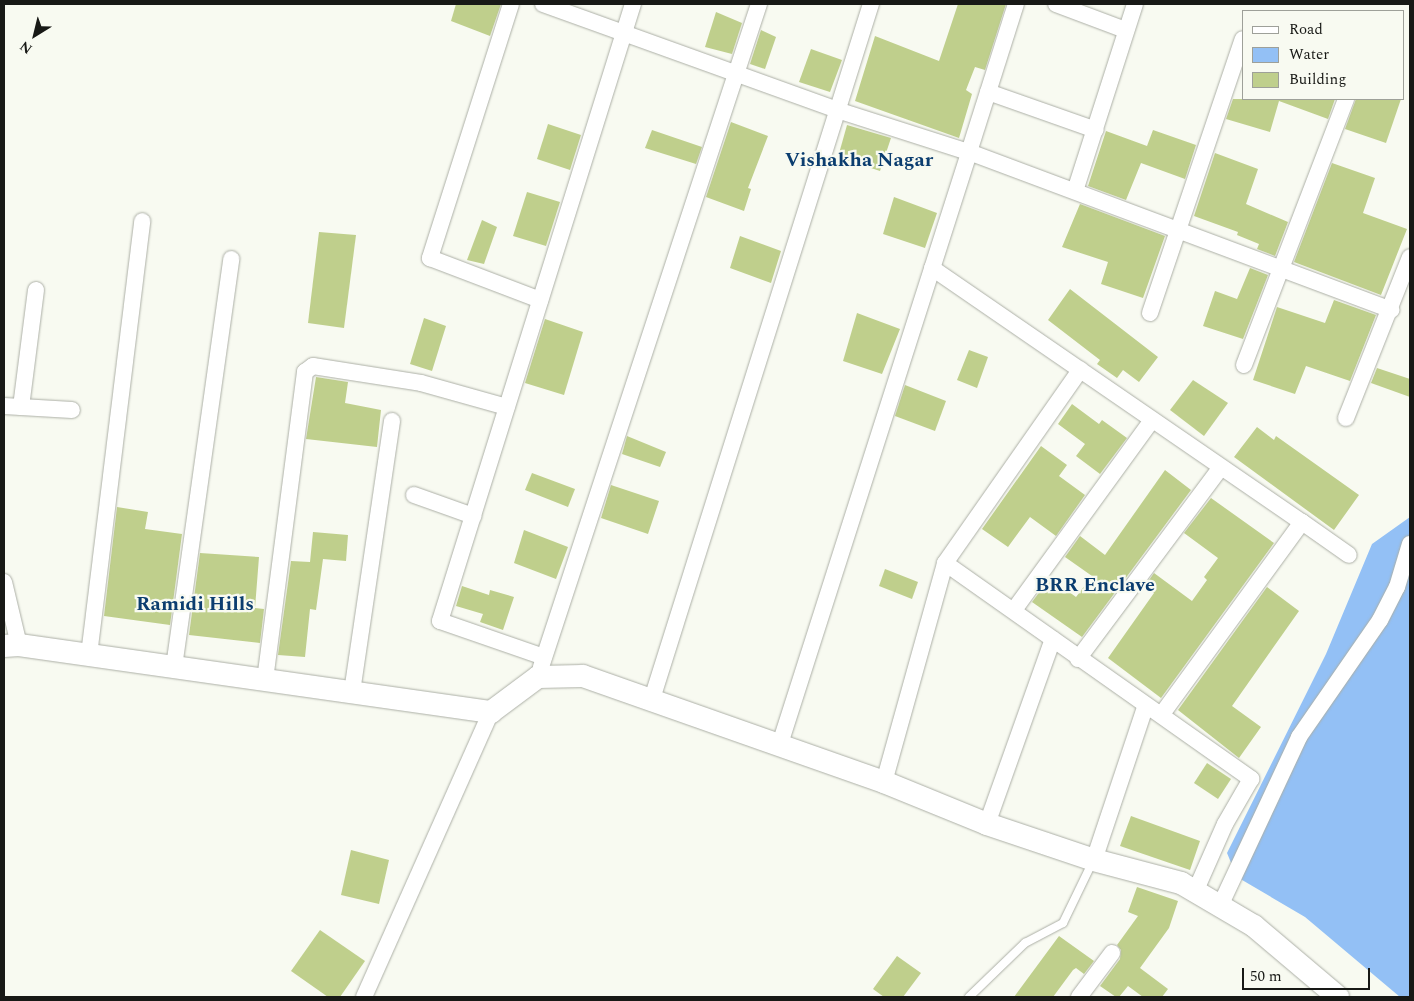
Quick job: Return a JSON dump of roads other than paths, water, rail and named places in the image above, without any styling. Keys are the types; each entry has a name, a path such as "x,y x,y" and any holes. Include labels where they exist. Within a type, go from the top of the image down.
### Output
{"street":[{"path":"511,4 430,258 540,300"},
{"path":"543,4 738,72 837,110 969,152 1075,190 1282,271 1391,310"},
{"path":"633,4 440,621 541,667 583,676 651,702 884,782 987,824 1094,860 1181,883 1254,926 1338,997"},
{"path":"364,997 491,712 541,667 759,4"},
{"path":"651,702 871,4"},
{"path":"779,747 1016,4"},
{"path":"1056,4 1125,30"},
{"path":"1075,190 1096,130 1125,30 1135,4"},
{"path":"1150,313 1176,229 1242,41"},
{"path":"988,92 1096,130"},
{"path":"1244,365 1282,271 1346,100"},
{"path":"89,655 142,221"},
{"path":"1346,418 1391,310 1410,257"},
{"path":"174,667 231,259"},
{"path":"932,268 1349,555"},
{"path":"21,407 36,290"},
{"path":"265,680 305,372 313,366 421,383 507,407"},
{"path":"884,782 945,563 1080,370"},
{"path":"4,406 72,410"},
{"path":"1014,610 1152,420"},
{"path":"352,692 392,421"},
{"path":"1078,659 1221,467"},
{"path":"414,496 473,516"},
{"path":"1162,714 1302,522"},
{"path":"1220,906 1299,737 1380,620 1397,587 1410,544"},
{"path":"945,563 1014,610 1078,659 1162,714 1251,779 1225,824 1195,892"},
{"path":"4,582 11,645 491,712"},
{"path":"987,824 1053,639"},
{"path":"1094,860 1146,705"},
{"path":"1079,997 1112,953"}],"lane":[{"path":"969,997 1025,943 1063,923 1094,860"}],"water":[{"path":"1410,517 1410,997 1400,997 1305,917 1237,877 1227,853 1326,654 1372,544"}],"district":[{"name":"Vishakha Nagar","path":"859,160"},
{"name":"BRR Enclave","path":"1095,585"},
{"name":"Ramidi Hills","path":"195,604"}]}
